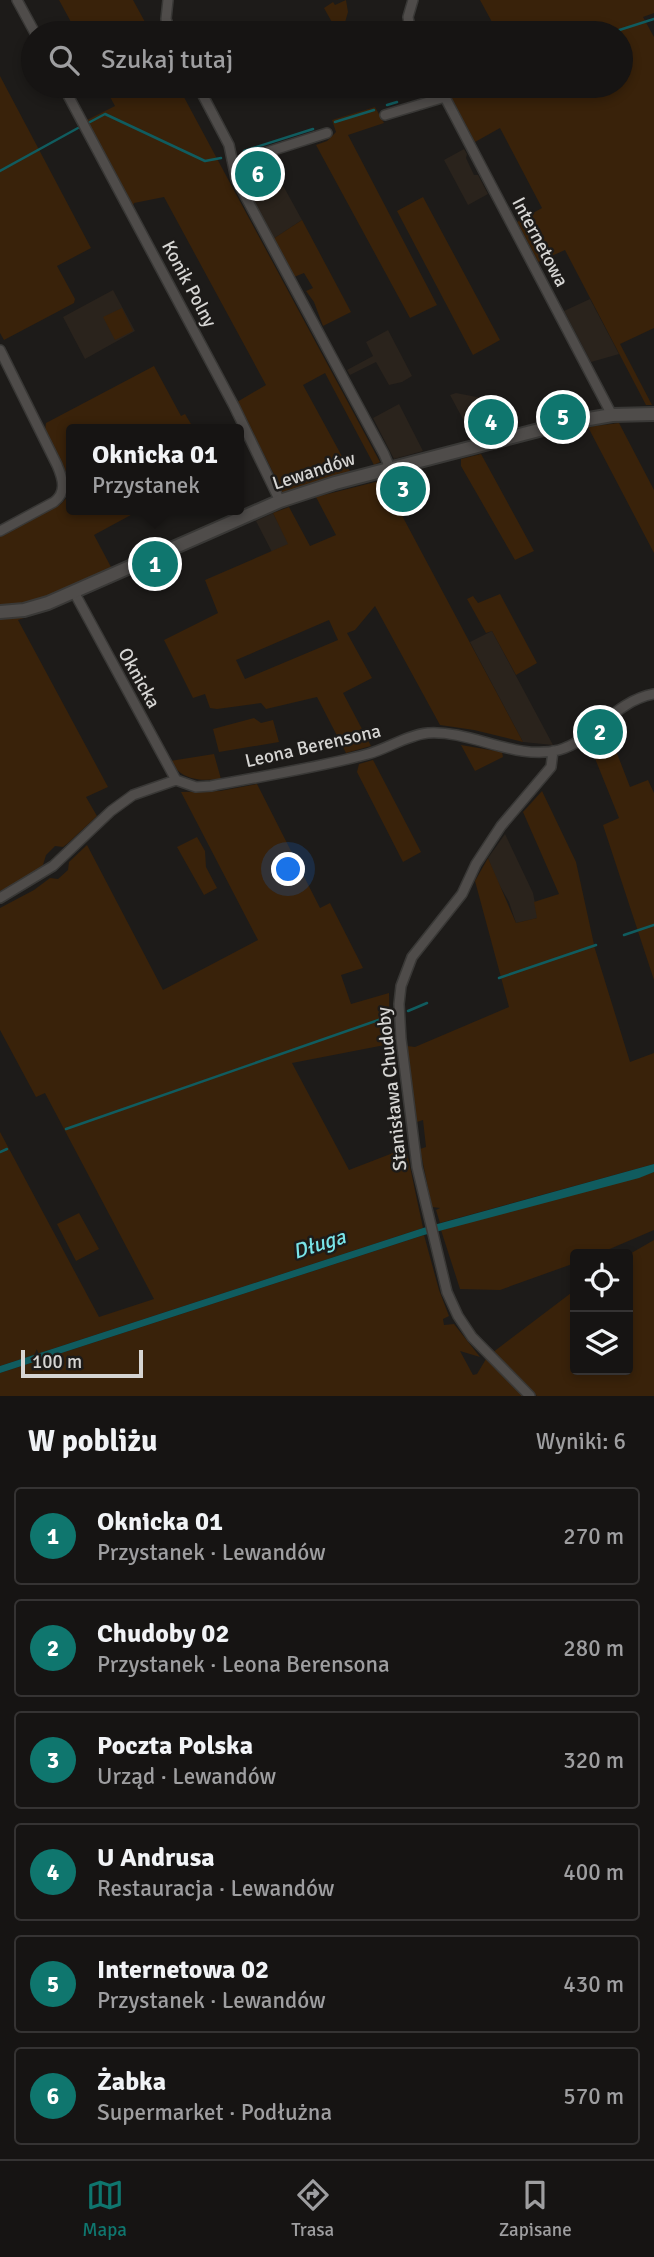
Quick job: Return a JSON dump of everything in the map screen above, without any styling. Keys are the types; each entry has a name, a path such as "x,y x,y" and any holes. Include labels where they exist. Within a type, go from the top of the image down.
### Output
{"street":[{"path":"17,0 28,21"},
{"path":"167,21 169,0"},
{"path":"409,21 413,0"},
{"name":"Konik Polny","path":"69,98 243,424"},
{"path":"204,98 229,145 236,179 390,468"},
{"path":"385,115 442,98"},
{"name":"Internetowa","path":"446,98 612,415"},
{"path":"233,163 327,133"},
{"path":"0,350 62,479 62,492 54,502 0,531"},
{"name":"Lewandów","path":"0,612 35,607 74,592 281,501 335,483 566,423 612,415 654,414"},
{"name":"Konik Polny","path":"244,426 281,501"},
{"name":"Oknicka","path":"74,592 176,780"},
{"path":"553,751 572,745 631,701 654,694"},
{"name":"Leona Berensona","path":"176,780 196,787 211,786 350,759 424,733 444,734 527,750 553,751"},
{"name":"Stanisława Chudoby","path":"530,1396 483,1350 464,1326 447,1292 417,1167 399,1004 401,986 412,957 462,894 491,840 551,767 553,751"},
{"path":"0,898 53,866 111,811 130,797 176,780"}],"shaded area":[{"path":"59,0 133,0 144,21 70,21"},
{"path":"346,0 348,12 345,21 331,21 324,8 333,2 335,5"},
{"path":"480,0 654,0 654,13 643,17 654,37 654,328 620,344 652,405 646,405 565,250 538,262 517,222 542,208 500,128 475,142 451,98 633,98 633,21 491,21"},
{"path":"0,76 91,248 57,266 75,299 74,303 4,340 0,333"},
{"path":"111,98 184,98 380,462 374,465 325,373 303,385 350,471 280,494 276,478 237,402 266,385 164,197 134,203 133,206 85,121 115,106"},
{"path":"375,107 384,123 348,135 437,305 410,318 316,145 327,141 336,132 332,120"},
{"path":"464,149 474,175 478,175 488,194 468,205 444,160"},
{"path":"269,160 302,220 273,239 238,172"},
{"path":"423,197 500,340 473,355 397,211"},
{"path":"302,220 351,312 323,326 314,302 306,291 313,288 304,273 294,277 273,239"},
{"path":"113,290 135,331 85,359 63,317"},
{"path":"590,299 619,354 591,362 564,311"},
{"path":"122,308 133,331 115,340 103,317"},
{"path":"388,330 412,376 389,385 376,362 350,375 347,370 373,356 366,342"},
{"path":"154,366 181,416 185,414 191,424 66,424 66,472 45,430 46,423"},
{"path":"456,393 482,398 503,430 473,438 450,395"},
{"path":"399,404 423,451 394,459 373,418"},
{"path":"619,423 654,490 654,553 588,427"},
{"path":"481,454 534,551 515,560 461,466 461,459"},
{"path":"383,480 523,742 440,725 375,606 355,630 347,633 372,678 343,693 371,746 346,753 317,697 266,709 261,703 210,708 205,694 193,698 164,640 218,613 205,580 288,544 273,513 289,507 310,546 336,535 316,497","holes":["329,620 338,640 245,679 236,660"]},
{"path":"66,498 66,515 131,515 94,535 111,567 46,597 0,608 0,536 61,504"},
{"path":"273,513 289,544 272,552 256,521"},
{"path":"500,594 537,663 516,675 492,631 486,633 467,599 473,596 478,603"},
{"path":"49,609 18,620 108,787 86,797 97,816 63,847 55,846 46,855 43,865 19,882 0,891 0,618 20,617"},
{"path":"492,631 553,745 523,742 470,642"},
{"path":"254,718 261,723 273,720 279,742 219,752 213,729"},
{"path":"608,730 630,787 648,780 654,793 654,980 603,825 619,818 590,746"},
{"path":"461,745 502,752 503,757 475,771"},
{"path":"214,754 221,779 206,780 186,776 170,761"},
{"path":"373,760 421,852 403,862 357,772 359,764"},
{"path":"257,784 320,908 330,903 363,968 341,975 351,1004 389,993 390,1044 292,1063 349,1170 406,1148 423,1228 0,1366 0,1132 99,1317 154,1299 45,1093 36,1097 0,1030 0,908 50,878 58,879 68,870 69,862 87,845 163,990 258,940 181,792 220,791"},
{"path":"542,791 576,862 595,949 630,1062 654,1053 654,1164 440,1223 436,1210 440,1208 432,1207 420,1149 426,1147 423,1120 417,1122 407,1046 415,1047 509,1007 475,881 488,858 516,923 537,918 534,902 559,894 523,812"},
{"path":"505,834 533,893 538,918 516,923 509,902 496,879 488,858"},
{"path":"197,837 205,851 206,867 217,888 204,895 177,847"},
{"path":"654,1172 654,1230 610,1249 570,1249 570,1265 500,1290 460,1289 441,1230"},
{"path":"79,1213 99,1249 76,1261 57,1224"},
{"path":"424,1235 449,1316 443,1319 444,1325 454,1324 480,1357 460,1351 473,1375 477,1374 486,1359 524,1396 0,1396 0,1373"},
{"path":"654,1240 654,1396 537,1396 492,1353 570,1294 570,1375 633,1375 633,1252"}],"water":[{"path":"654,1164 654,1172 639,1178 424,1235 0,1373 0,1366 423,1228"}],"waterway":[{"path":"633,26 654,19"},
{"path":"387,105 397,102"},
{"path":"335,122 374,110"},
{"path":"90,122 105,114 205,161 221,158"},
{"path":"0,171 78,128"},
{"path":"244,151 313,129"},
{"path":"624,935 654,925"},
{"path":"499,978 596,945"},
{"path":"408,1011 427,1003"},
{"path":"66,1129 387,1017"},
{"path":"0,1152 7,1149"}],"place":[{"name":"Żabka","path":"258,174"},
{"name":"Internetowa 02","path":"563,417"},
{"name":"U Andrusa","path":"491,422"},
{"name":"Poczta Polska","path":"403,489"},
{"name":"Oknicka 01","path":"155,564"},
{"name":"Chudoby 02","path":"600,732"}],"water label":[{"name":"Długa","path":"319,1244"}]}
